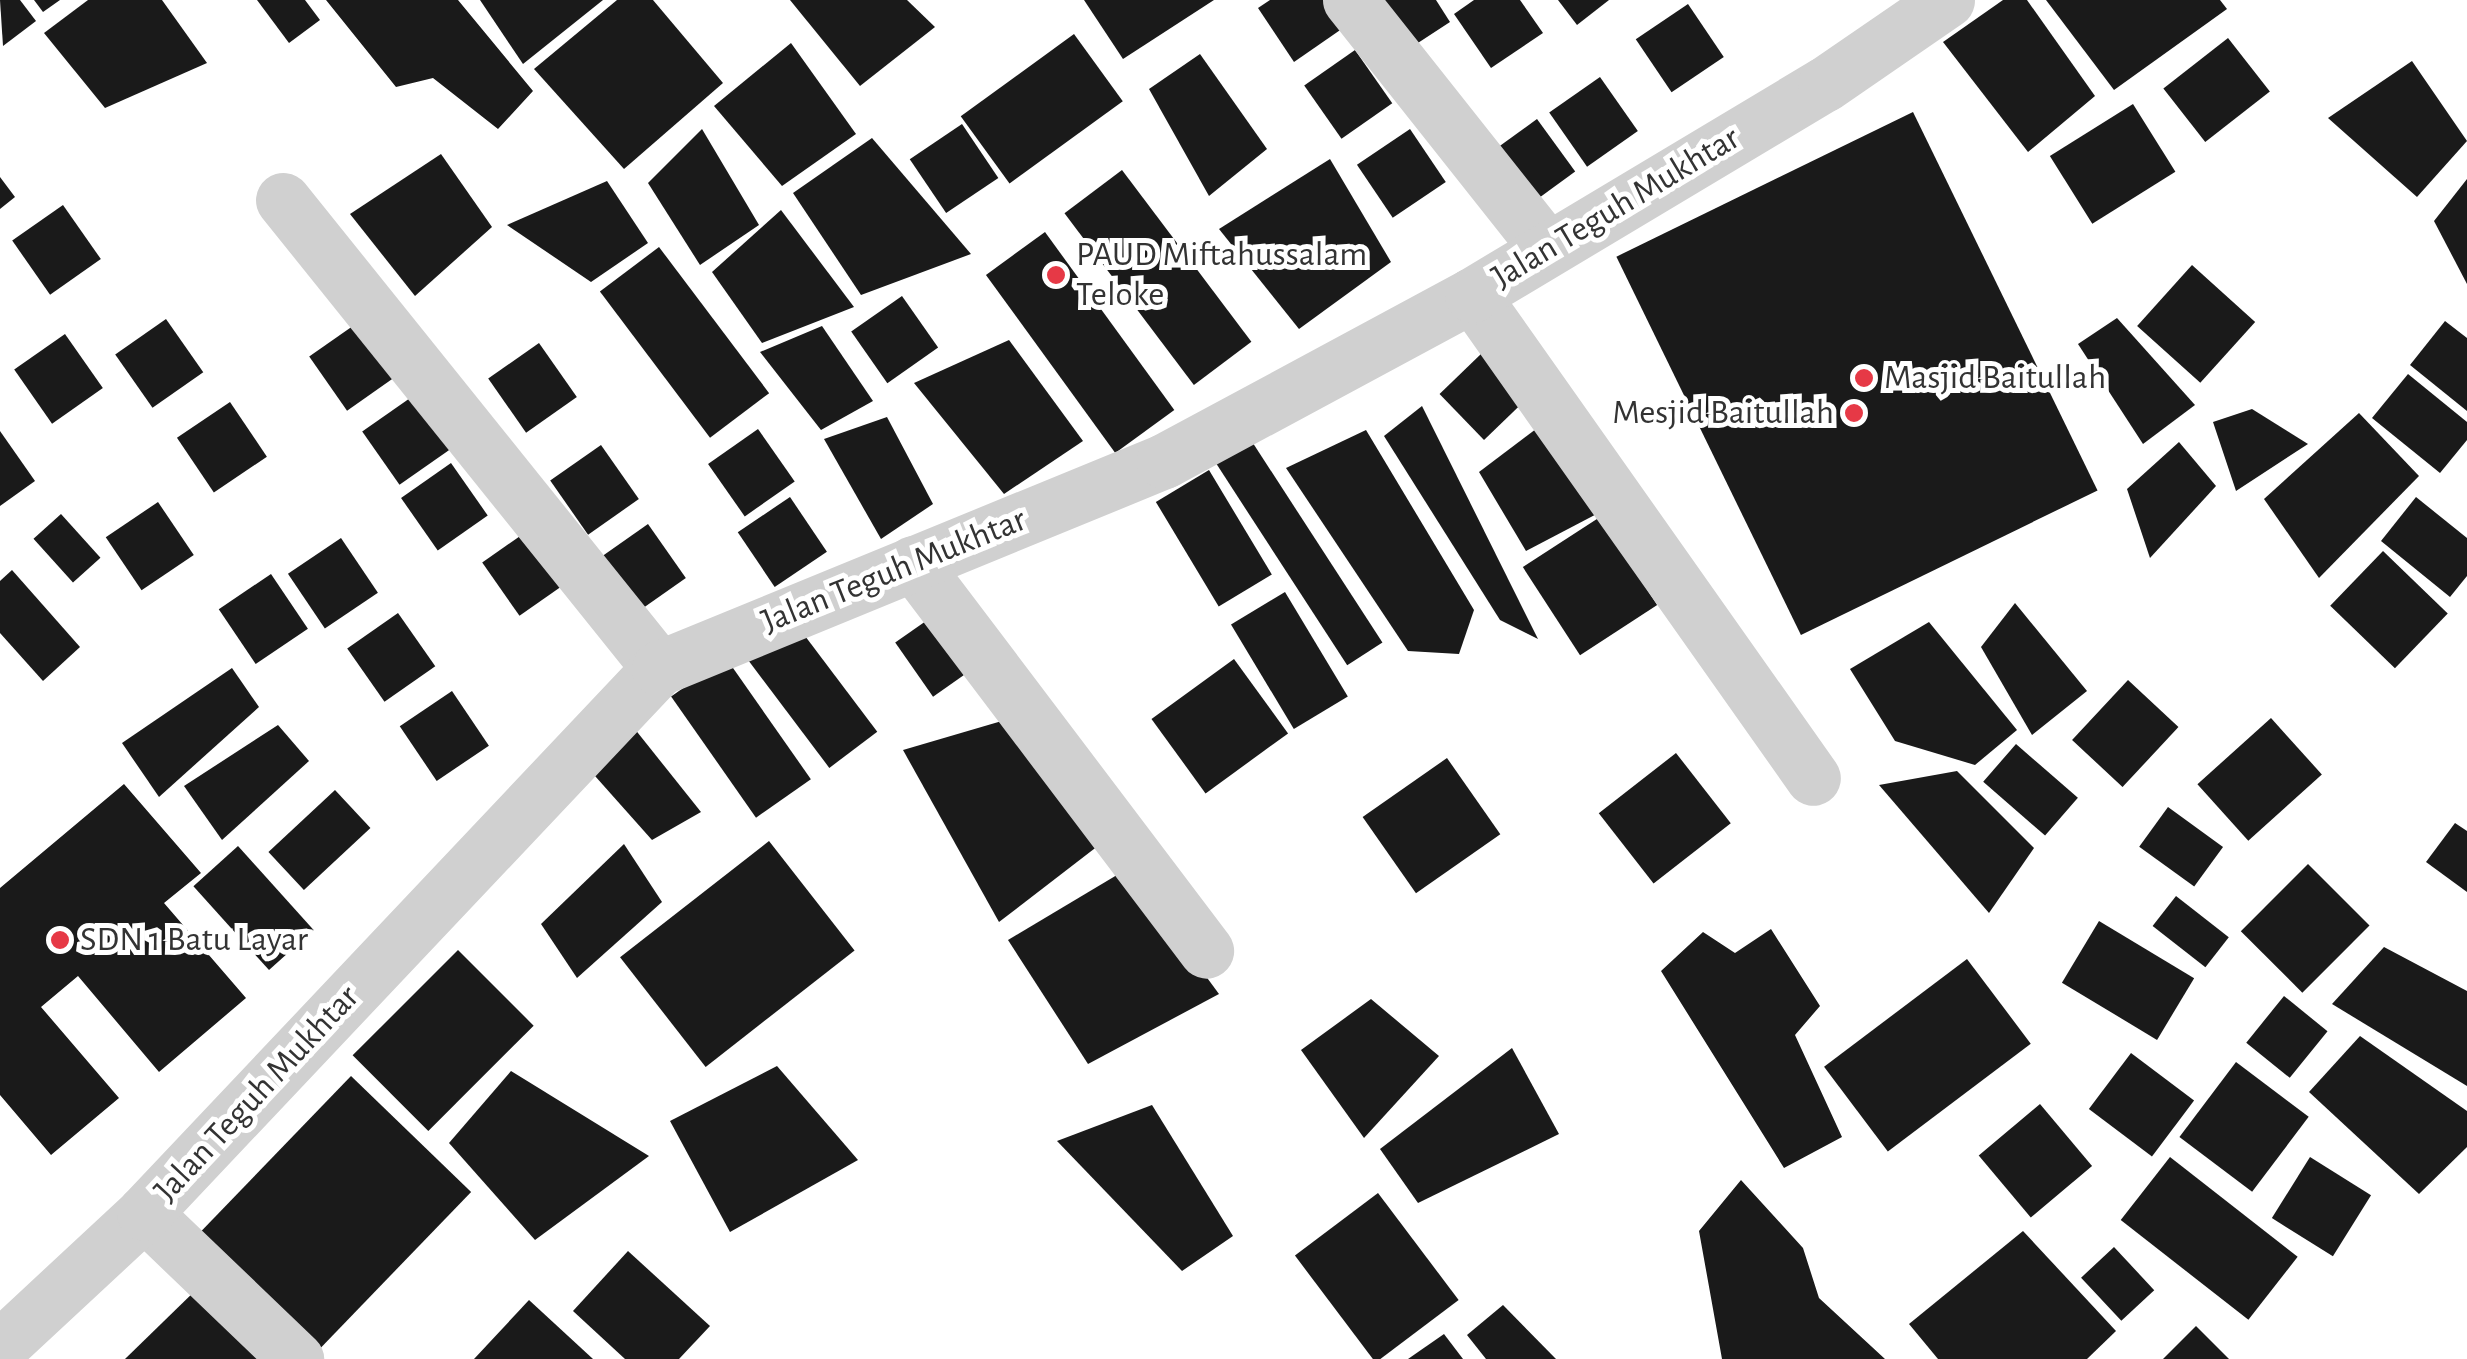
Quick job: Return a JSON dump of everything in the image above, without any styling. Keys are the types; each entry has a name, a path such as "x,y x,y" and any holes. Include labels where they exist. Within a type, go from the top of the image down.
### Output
{"street":[{"path":"1350,0 1546,247"},
{"name":"Jalan Teguh Mukhtar","path":"0,1347 144,1213 658,668 1164,462 1472,295 1546,247 1825,84 1948,0"},
{"path":"283,200 658,668"},
{"path":"1472,295 1813,778"},
{"path":"913,563 1206,951"},
{"path":"144,1213 296,1359"}],"building":[{"path":"0,0 20,0 36,21 3,46"},
{"path":"34,0 60,0 43,12"},
{"path":"88,0 162,0 207,63 105,108 44,33"},
{"path":"257,0 305,0 320,20 289,43"},
{"path":"326,0 458,0 533,91 498,129 433,78 396,87"},
{"path":"480,0 603,0 523,64"},
{"path":"617,0 653,0 723,83 624,169 534,69"},
{"path":"790,0 907,0 935,27 860,86"},
{"path":"1084,0 1214,0 1123,59"},
{"path":"1270,0 1328,0 1346,26 1294,62 1258,8"},
{"path":"1366,0 1436,0 1450,22 1398,56"},
{"path":"1474,0 1520,0 1543,33 1491,68 1454,14"},
{"path":"1558,0 1609,0 1577,25"},
{"path":"2003,0 2027,0 2095,96 2028,152 1943,42"},
{"path":"2046,0 2220,0 2227,9 2114,90"},
{"path":"1688,4 1724,57 1672,92 1636,39"},
{"path":"1074,34 1123,101 1010,183 961,116"},
{"path":"2228,38 2270,92 2205,142 2163,88"},
{"path":"791,43 856,134 782,186 714,106"},
{"path":"1355,50 1392,103 1341,139 1304,86"},
{"path":"1200,54 1267,149 1209,196 1149,89"},
{"path":"2412,61 2467,141 2417,197 2328,118"},
{"path":"1600,77 1638,131 1587,167 1549,113"},
{"path":"2133,104 2175,172 2092,224 2050,156"},
{"name":"Masjid Baitullah","path":"1913,112 2098,490 1801,635 1616,257"},
{"path":"1537,119 1575,172 1526,207 1488,155"},
{"path":"962,124 998,178 946,213 910,159"},
{"path":"702,129 759,225 700,265 648,183"},
{"path":"1410,129 1446,182 1393,218 1357,165"},
{"path":"872,138 971,254 861,295 793,193"},
{"path":"441,154 492,227 415,296 350,214"},
{"path":"1330,159 1391,262 1299,329 1219,229"},
{"path":"1122,170 1251,342 1194,385 1064,213"},
{"path":"0,177 15,197 0,209"},
{"path":"2467,179 2467,284 2434,221"},
{"path":"607,181 648,243 591,282 507,225"},
{"path":"63,205 101,259 50,295 12,241"},
{"path":"781,210 854,307 762,343 712,272"},
{"path":"1045,232 1174,410 1115,453 986,275"},
{"path":"659,247 769,393 710,438 600,292"},
{"path":"2192,265 2255,322 2200,383 2137,326"},
{"path":"902,296 938,348 887,383 851,332"},
{"path":"2117,318 2195,405 2143,444 2078,344"},
{"path":"166,319 203,372 152,408 115,355"},
{"path":"360,321 398,375 347,411 309,357"},
{"path":"2445,321 2467,338 2467,411 2410,365"},
{"path":"822,326 873,401 821,430 760,352"},
{"path":"65,334 103,388 52,424 14,370"},
{"path":"1009,340 1083,441 1004,494 914,383"},
{"path":"539,343 577,397 526,433 488,379"},
{"path":"1482,353 1526,399 1484,440 1440,394"},
{"path":"2408,374 2467,422 2467,440 2440,473 2372,418"},
{"path":"413,396 450,449 399,485 362,432"},
{"path":"230,402 267,457 214,493 177,438"},
{"path":"1422,406 1538,639 1500,620 1384,436"},
{"path":"2252,409 2308,444 2236,491 2213,422"},
{"path":"2359,413 2419,476 2319,578 2264,499"},
{"path":"887,417 933,504 881,539 824,439"},
{"path":"1552,417 1610,507 1526,551 1479,472"},
{"path":"758,429 795,481 745,516 708,464"},
{"path":"1366,430 1474,610 1459,654 1408,651 1286,468"},
{"path":"0,431 35,481 0,506"},
{"path":"1249,437 1382,642 1347,665 1214,460"},
{"path":"2179,442 2216,486 2150,558 2127,489"},
{"path":"601,445 639,499 588,535 550,481"},
{"path":"451,463 488,515 438,550 401,498"},
{"path":"1209,470 1272,575 1219,607 1156,502"},
{"path":"790,497 827,552 775,587 738,532"},
{"path":"2416,497 2467,538 2467,576 2450,597 2381,541"},
{"path":"158,502 194,555 142,590 106,537"},
{"path":"61,514 100,558 73,583 34,539"},
{"path":"1600,517 1657,605 1580,655 1523,567"},
{"path":"648,524 686,578 634,614 596,560"},
{"path":"533,527 570,580 519,616 482,563"},
{"path":"341,538 378,593 325,629 288,574"},
{"path":"2383,551 2448,614 2395,668 2330,606"},
{"path":"12,570 80,647 43,681 0,633 0,581"},
{"path":"271,574 308,629 256,664 219,609"},
{"path":"1285,592 1348,697 1294,729 1231,624"},
{"path":"2015,603 2087,691 2032,735 1981,647"},
{"path":"946,607 984,661 933,697 895,643"},
{"path":"398,613 435,666 384,702 347,649"},
{"path":"793,620 877,732 829,768 745,656"},
{"path":"1929,622 2017,730 1975,765 1895,741 1850,669"},
{"path":"726,658 811,779 756,818 671,696"},
{"path":"1234,659 1288,733 1206,793 1151,719"},
{"path":"232,668 259,707 159,797 122,743"},
{"path":"2128,680 2178,727 2123,787 2072,740"},
{"path":"452,691 489,746 437,781 400,726"},
{"path":"1022,715 1103,842 999,922 903,750"},
{"path":"2271,718 2322,774 2248,841 2197,784"},
{"path":"630,723 701,812 652,840 579,758"},
{"path":"278,725 309,761 222,840 184,786"},
{"path":"2016,744 2078,798 2045,836 1983,782"},
{"path":"1676,753 1731,823 1654,883 1599,813"},
{"path":"1447,758 1500,834 1416,893 1363,817"},
{"path":"1957,771 2034,848 1989,913 1879,785"},
{"path":"124,784 201,873 164,903 246,998 159,1072 78,976 41,1007 119,1098 51,1155 0,1095 0,888"},
{"path":"335,790 370,828 304,890 268,852"},
{"path":"2168,807 2223,847 2194,887 2139,847"},
{"path":"2455,823 2467,831 2467,892 2426,862"},
{"path":"769,841 855,951 706,1067 620,957"},
{"path":"624,844 662,902 577,978 541,924"},
{"name":"SDN 1 Batu Layar","path":"238,846 314,930 269,970 193,886"},
{"path":"2308,864 2370,926 2302,993 2241,931"},
{"path":"1127,869 1219,994 1088,1064 1008,940"},
{"path":"2176,896 2229,937 2205,967 2153,926"},
{"path":"2099,921 2194,978 2157,1040 2062,983"},
{"path":"1771,929 1820,1006 1795,1035 1842,1137 1784,1168 1661,971 1703,932 1735,953"},
{"path":"2384,947 2467,991 2467,1086 2332,1004"},
{"path":"458,950 534,1026 428,1131 353,1055"},
{"path":"1967,959 2031,1044 1888,1151 1824,1067"},
{"path":"2284,996 2328,1031 2290,1078 2246,1043"},
{"path":"1371,999 1439,1056 1364,1138 1301,1050"},
{"path":"2360,1036 2467,1111 2467,1147 2419,1194 2309,1092"},
{"path":"1512,1048 1559,1134 1418,1203 1380,1149"},
{"path":"2131,1053 2194,1101 2152,1156 2089,1109"},
{"path":"2236,1062 2309,1117 2252,1192 2179,1137"},
{"path":"777,1066 858,1160 730,1232 670,1121"},
{"path":"511,1071 649,1156 535,1240 449,1143"},
{"path":"351,1076 471,1192 316,1353 195,1237"},
{"path":"2040,1104 2092,1166 2031,1217 1979,1155"},
{"path":"1152,1105 1233,1236 1182,1271 1057,1141"},
{"path":"2170,1157 2298,1257 2248,1320 2121,1220"},
{"path":"2310,1157 2371,1195 2333,1256 2272,1218"},
{"path":"1741,1180 1803,1248 1819,1298 1885,1359 1722,1359 1699,1231"},
{"path":"1378,1193 1459,1300 1380,1359 1373,1359 1295,1256"},
{"path":"2023,1231 2116,1331 2087,1359 1938,1359 1909,1324"},
{"path":"2114,1247 2154,1290 2121,1321 2081,1278"},
{"path":"628,1251 710,1326 679,1359 625,1359 573,1311"},
{"path":"200,1286 267,1359 125,1359"},
{"path":"529,1300 593,1359 474,1359"},
{"path":"1503,1305 1556,1359 1486,1359 1467,1335"},
{"path":"2196,1326 2229,1359 2163,1359"},
{"path":"1444,1334 1463,1359 1408,1359"}],"place":[{"name":"PAUD Miftahussalam Teloke","path":"1056,275"},
{"name":"Masjid Baitullah","path":"1864,378"},
{"name":"Mesjid Baitullah","path":"1854,413"},
{"name":"SDN 1 Batu Layar","path":"60,940"}]}
